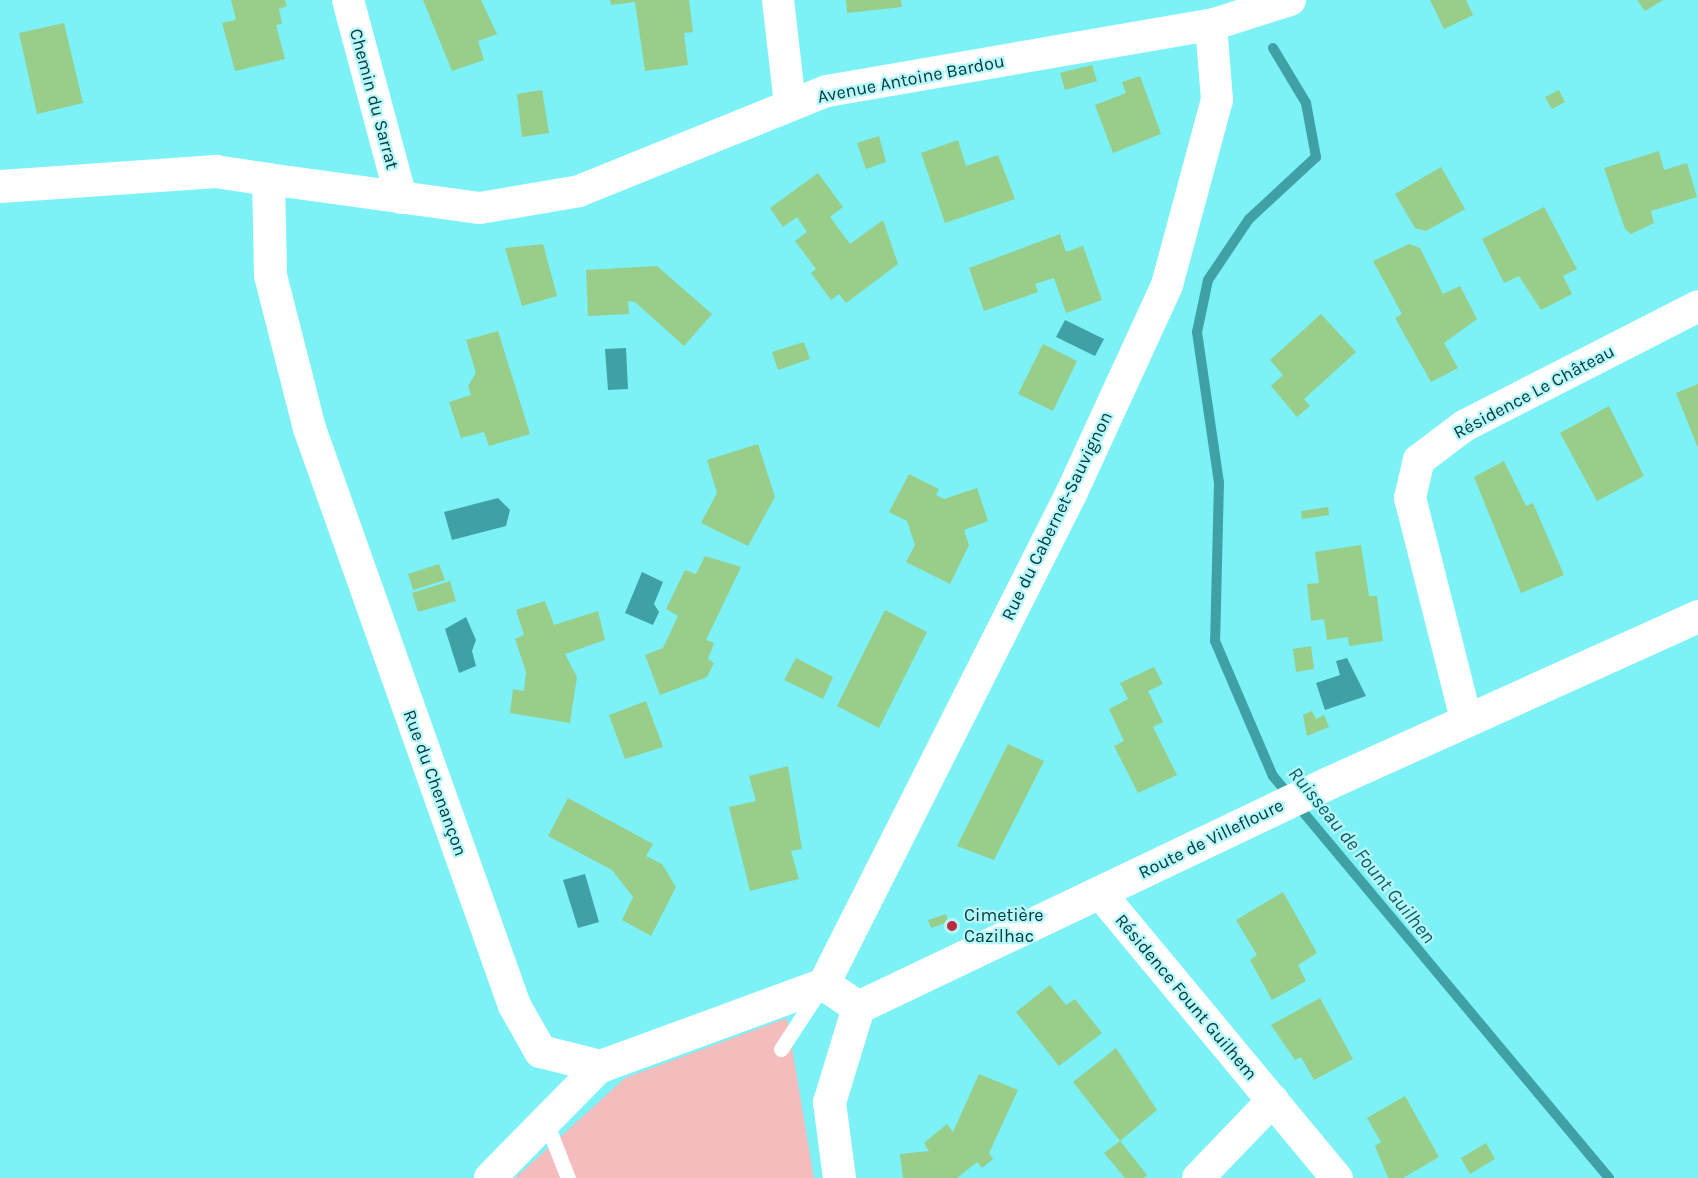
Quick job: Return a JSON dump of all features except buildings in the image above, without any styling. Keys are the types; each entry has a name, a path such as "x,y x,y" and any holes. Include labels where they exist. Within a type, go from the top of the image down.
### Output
{"street":[{"name":"Chemin du Sarrat","path":"348,0 400,198"},
{"path":"778,0 790,104"},
{"name":"Avenue Antoine Bardou","path":"268,179 480,208 579,190 827,91 1211,26 1290,0"},
{"name":"Rue du Cabernet-Sauvignon","path":"824,984 1071,494 1167,285 1217,100 1211,26"},
{"path":"0,186 215,171 268,179"},
{"name":"Rue du Chenançon","path":"268,179 270,275 309,428 514,1005 540,1051 600,1066"},
{"name":"Résidence Le Château","path":"1466,719 1410,498 1419,460 1464,426 1698,306"},
{"name":"Route de Villefloure","path":"858,1007 1328,783 1698,616"},
{"name":"Résidence Fount Guilhem","path":"1100,893 1337,1178"},
{"path":"490,1178 600,1066 824,984 858,1007 829,1102 839,1178"},
{"path":"1198,1178 1273,1100"}],"lane":[{"path":"781,1049 824,984"},
{"path":"546,1122 568,1178"}],"shaded area":[{"path":"787,1018 814,1178 515,1178 625,1078"}],"water":[{"path":"1065,320 1104,339 1095,356 1056,337"},
{"path":"626,348 628,389 608,390 605,349"},
{"path":"498,498 510,510 506,526 452,540 444,512"},
{"path":"642,572 663,582 654,604 659,612 653,625 625,613"},
{"path":"466,617 476,640 472,651 476,666 459,673 445,629"},
{"path":"1347,658 1366,696 1325,710 1316,683 1340,675 1336,661"},
{"path":"585,874 599,922 578,928 563,880"}],"waterway":[{"name":"Ruisseau de Fount Guilhen","path":"1273,48 1306,103 1316,157 1249,219 1208,280 1197,332 1219,482 1215,641 1273,776 1609,1178"}],"place":[{"name":"Cimetière Cazilhac","path":"952,926"}]}
